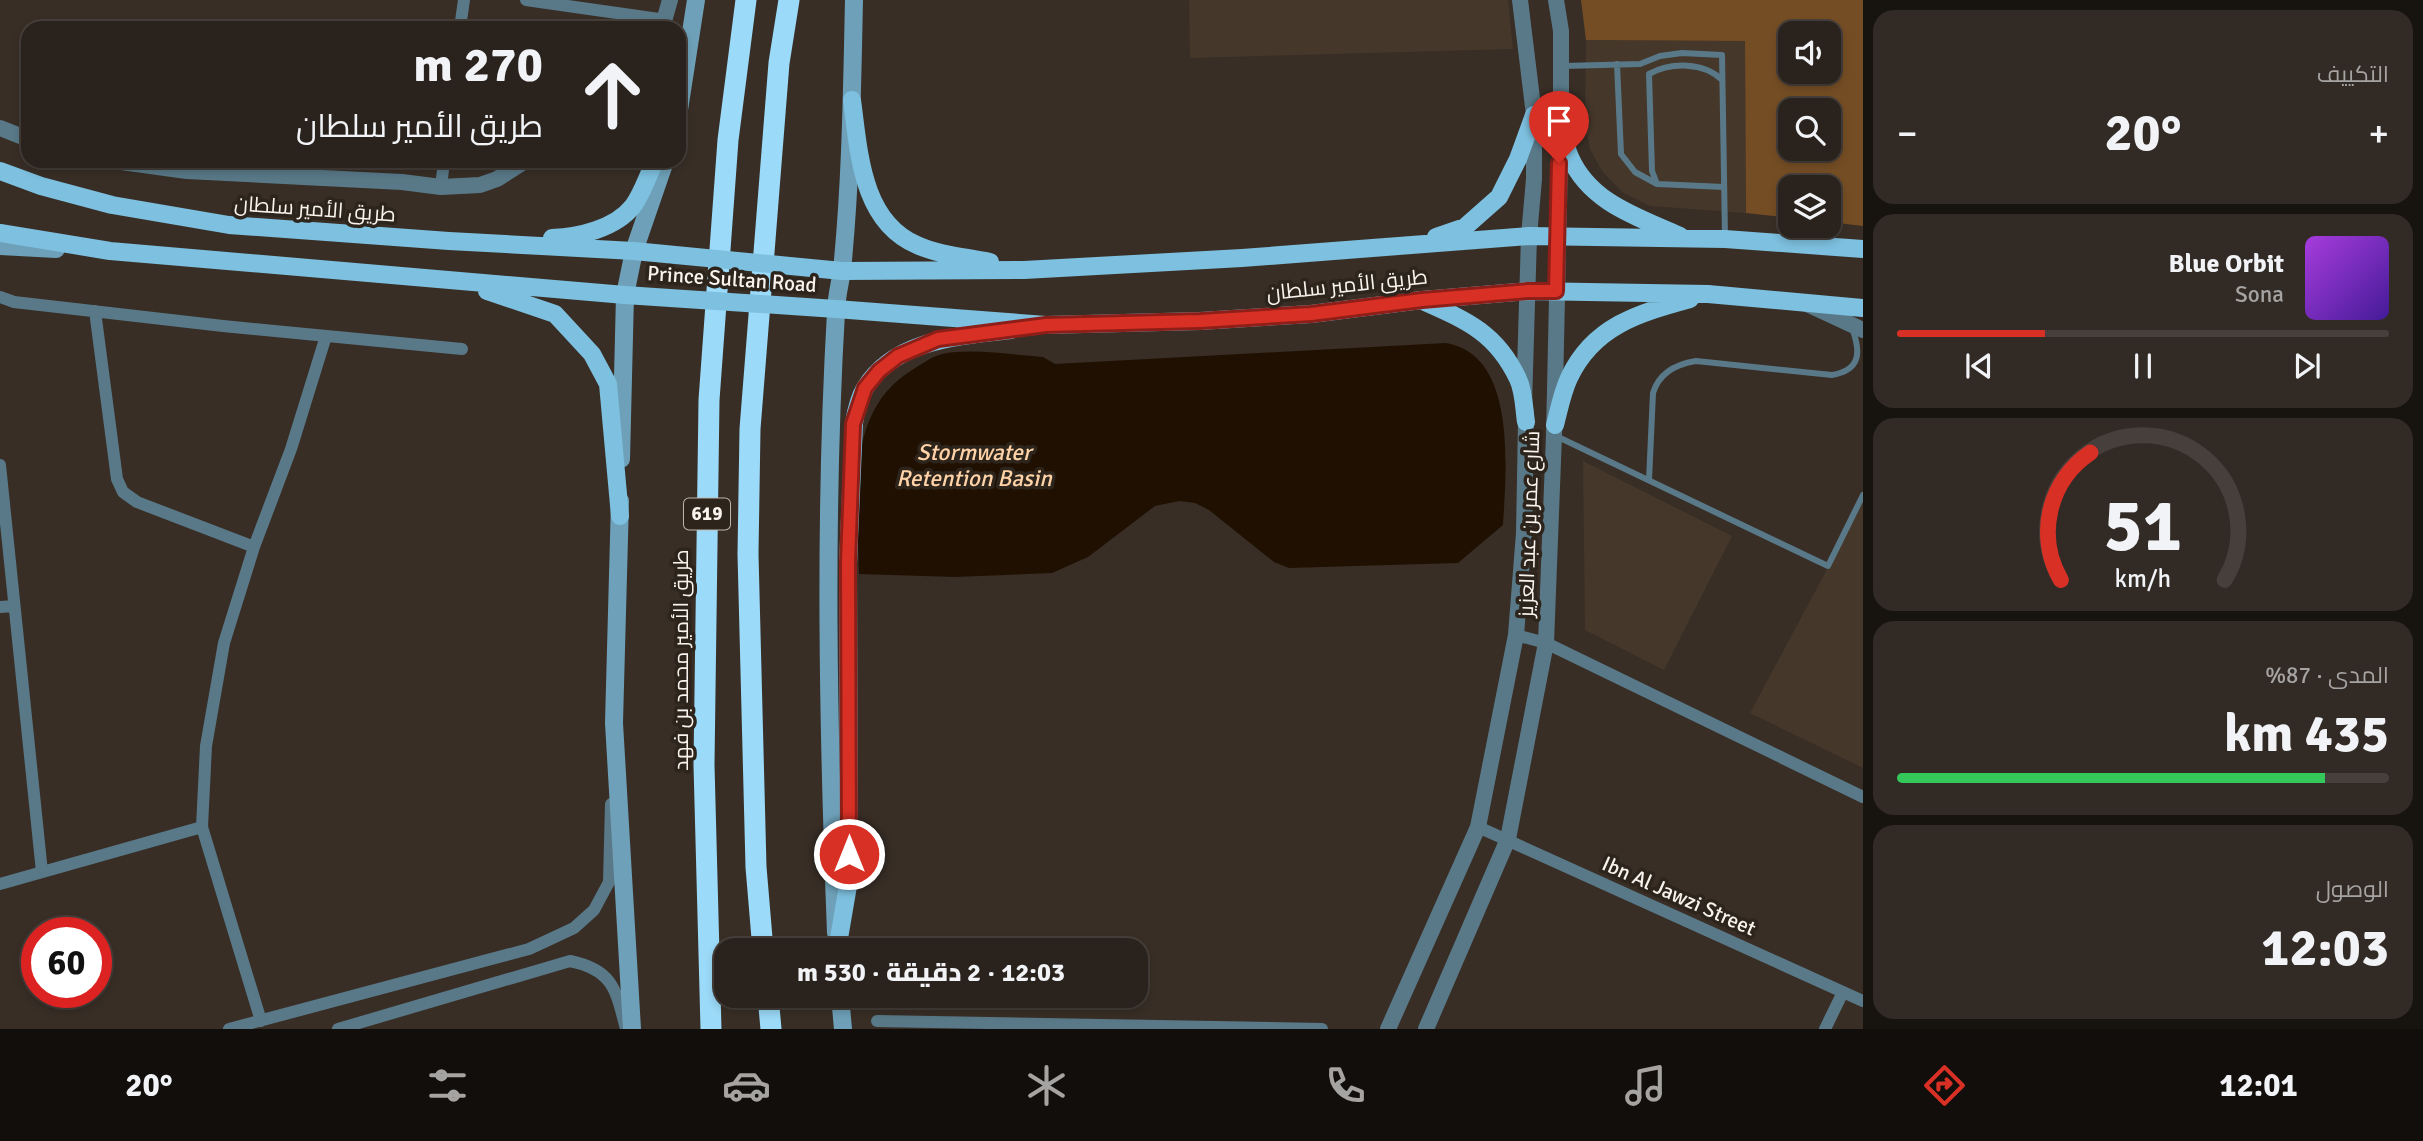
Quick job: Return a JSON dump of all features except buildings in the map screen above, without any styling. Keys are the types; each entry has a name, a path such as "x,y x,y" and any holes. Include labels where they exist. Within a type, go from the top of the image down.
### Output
{"highway":[{"name":"طريق الأمير محمد بن فهد","path":"711,1029 704,765 709,400 728,140 746,0"},
{"name":"619","path":"762,938 756,867 748,554 750,429 779,63 789,0"},
{"path":"769,1008 771,1029"}],"main road":[{"path":"686,65 696,0"},
{"path":"836,938 828,737 831,476 836,309 842,271 852,100 854,0"},
{"path":"852,100 862,167 870,194 883,219 896,232 919,246 1024,270"},
{"path":"1561,114 1570,157 1593,191 1611,205 1686,239"},
{"path":"1412,245 1465,228 1499,197 1518,159 1534,116"},
{"path":"449,241 570,237 609,225 632,207 652,168"},
{"path":"632,1029 614,723 625,295 634,251 663,168"},
{"name":"طريق الأمير سلطان","path":"0,169 41,186 112,205 229,225 634,251"},
{"path":"0,233 110,251"},
{"name":"طريق الأمير سلطان","path":"842,271 1024,270 1242,258 1529,236 1725,239 1863,249"},
{"path":"0,246 110,251 625,295"},
{"name":"Prince Sultan Road","path":"634,251 842,271"},
{"path":"415,276 502,294 555,314 578,335 608,384 620,516"},
{"name":"طريق الأمير سلطان","path":"836,309 1046,325 1242,319 1528,291 1708,294 1863,308"},
{"path":"1555,430 1568,380 1576,365 1609,330 1644,312 1708,294"},
{"name":"Prince Sultan Road","path":"625,295 836,309"},
{"path":"1422,300 1470,322 1496,344 1519,381 1526,422"},
{"path":"839,938 849,880 848,563 853,424 858,405 865,388 879,371 898,356 938,339 1046,325"},
{"path":"842,1008 843,1029"}],"street":[{"path":"461,21 464,0"},
{"path":"526,0 647,21"},
{"path":"665,21 670,0"},
{"path":"1388,1029 1478,827 1516,635 1524,534 1524,404 1529,236 1534,179 1534,116 1520,0"},
{"name":"شارع عمر بن عبد العزيز","path":"1426,1029 1508,839 1546,643 1555,430 1561,114 1561,31 1556,0"},
{"path":"0,128 21,136"},
{"path":"165,168 402,182 441,187 480,185 504,176 515,168"},
{"path":"441,187 443,168"},
{"path":"0,297 14,302 462,349"},
{"path":"1801,302 1857,328"},
{"path":"95,311 117,479 123,492 137,502 254,547"},
{"path":"252,1025 202,827 206,746 224,643 254,547 291,449 326,336"},
{"path":"0,466 42,872"},
{"path":"0,607 14,606"},
{"path":"1516,635 1546,643 1862,794"},
{"path":"229,1029 529,949 574,928 594,910 609,882 614,723"},
{"path":"0,884 202,827"},
{"name":"Ibn Al Jawzi Street","path":"1478,827 1863,1001"},
{"path":"338,1029 570,961 589,965 615,987 626,1029"},
{"path":"1825,1029 1843,992"},
{"path":"877,1021 1322,1029"}],"lane":[{"path":"1559,66 1640,64 1660,55 1682,53 1722,55 1725,239"},
{"path":"1617,64 1621,154 1635,172 1657,184 1724,187"},
{"path":"1657,184 1652,171 1649,74 1662,68 1681,66 1713,71 1722,80"},
{"path":"1648,480 1653,393 1655,384 1664,373 1686,362 1696,361 1832,376 1843,374 1852,368 1858,356 1857,328"},
{"path":"1555,430 1648,480 1828,566 1863,495"}],"shaded area":[{"path":"1189,0 1508,0 1513,49 1190,58"},
{"path":"1581,0 1863,0 1863,226 1841,223 1841,175 1778,175 1778,217 1746,213 1745,41 1586,40"},
{"path":"1586,40 1745,41 1746,213 1650,206 1622,192 1602,171 1590,149 1585,122"},
{"path":"1583,461 1732,536 1664,670 1585,630"},
{"path":"1863,502 1863,768 1750,713"}],"water":[{"name":"Stormwater Retention Basin","path":"1446,343 1469,352 1486,369 1503,418 1505,447 1503,525 1458,563 1289,568 1274,562 1209,510 1195,503 1179,501 1155,506 1088,557 1052,573 955,577 859,574 859,463 873,412 888,390 909,372 938,355 954,352 992,352 1043,357 1055,364"}],"route":[{"path":"849,854 848,563 853,424 865,388 879,371 898,356 938,339 1046,325 1200,321 1311,314 1422,300 1556,291 1559,163"}]}
